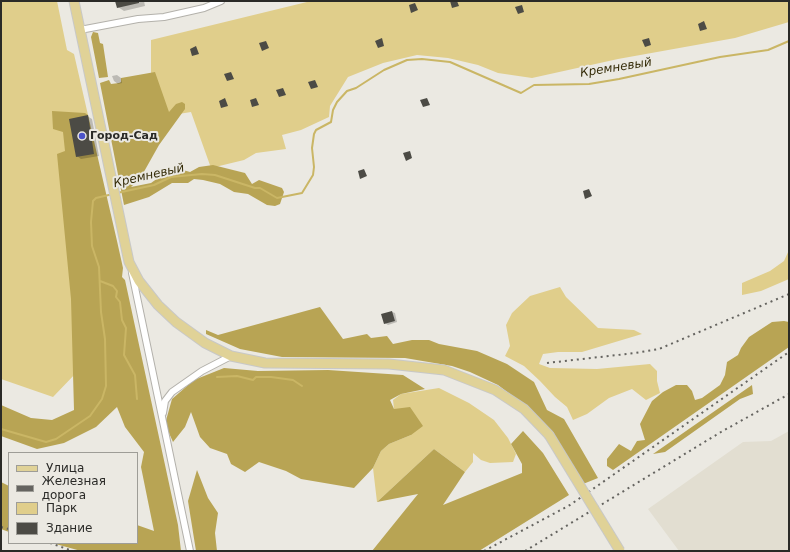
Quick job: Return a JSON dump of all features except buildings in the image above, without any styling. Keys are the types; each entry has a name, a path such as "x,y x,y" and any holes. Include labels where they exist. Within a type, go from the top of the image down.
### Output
{"main road":[{"path":"74,1 129,262 139,281 153,299 176,322 205,343 231,356 265,363 389,364 444,370 495,390 524,409 549,435 620,551"}],"street":[{"path":"80,30 138,20 164,18 204,8 221,1"},
{"path":"129,262 190,551"},
{"path":"162,417 164,401 172,392 192,377 231,356"}],"shaded area":[{"path":"93,32 98,33 100,43 103,44 108,77 99,78 91,37"},
{"path":"155,72 169,112 176,104 182,102 185,104 185,109 159,145 141,177 131,187 151,183 158,178 183,170 190,172 199,167 213,165 245,173 252,184 259,180 282,188 284,192 280,204 275,206 267,205 248,194 234,192 220,184 194,179 188,183 172,183 149,197 124,205 100,83 109,80 111,84 119,83 121,82 121,78"},
{"path":"52,111 85,113 88,115 123,268 122,277 125,280 178,525 181,551 81,551 56,544 138,544 138,525 154,531 141,467 144,452 125,427 117,407 96,427 64,443 37,449 1,436 1,405 31,418 52,420 74,410 71,299 57,154 65,151 63,132 53,129"},
{"path":"320,307 343,339 367,334 371,338 387,336 393,344 412,340 429,340 439,344 477,351 507,364 534,382 547,410 564,419 598,478 583,484 528,408 498,385 470,372 452,366 405,358 282,357 240,349 206,334 206,330 218,335"},
{"path":"772,322 789,322 789,347 613,470 607,466 607,459 619,444 631,451 637,441 645,440 640,424 652,401 663,392 676,385 687,385 692,391 695,400 702,398 720,385 725,375 727,362 738,355 749,337"},
{"path":"224,368 258,371 328,370 403,375 425,389 401,394 390,400 394,409 410,407 423,426 411,435 389,444 381,451 373,468 354,488 301,479 286,471 259,462 245,472 231,464 227,454 210,448 200,437 191,412 185,427 173,442 165,424 172,399 194,380"},
{"path":"752,385 753,394 740,399 665,452 653,454"},
{"path":"523,431 543,453 569,495 479,551 372,551 418,494 377,502 434,449 465,472 443,505 522,473 522,464 511,444"},
{"path":"789,431 789,551 679,551 648,509 743,442 771,441"},
{"path":"197,470 208,498 218,513 215,533 217,551 196,551 188,501"},
{"path":"1,482 8,486 8,532 1,529"}],"green space":[{"path":"1,1 57,1 67,50 74,54 88,115 77,372 53,397 1,379"},
{"path":"311,1 789,1 789,22 735,38 618,59 532,78 498,73 478,65 448,58 417,55 383,63 348,77 330,106 329,117 301,130 282,135 286,149 256,153 244,160 211,168 191,112 166,116 151,74 151,40"},
{"path":"789,250 789,279 761,291 742,295 742,283 770,271 784,261"},
{"path":"560,287 566,297 598,328 634,330 642,334 582,352 558,352 543,354 539,364 550,368 597,369 650,364 657,371 657,381 660,393 646,400 632,389 609,398 587,414 573,420 567,407 540,381 524,366 505,356 510,346 506,325 512,313 530,296"},
{"path":"439,388 469,403 494,420 508,438 516,454 513,462 490,463 481,460 473,453 473,462 465,472 434,449 377,502 373,468 381,451 389,444 411,435 394,409 393,400 401,394"}],"waterway":[{"name":"Кремневый","path":"117,193 154,185 171,177 202,174 215,175 255,188 260,188 277,198 302,193 313,175 314,167 312,148 314,134 316,130 331,122 333,110 337,102 347,91 356,88 384,70 407,60 422,59 450,62 521,93 534,85 589,84 619,79 720,57 768,50 789,41"},
{"name":"Кремневый","path":"1,429 46,442 56,439 90,416 102,399 106,386 105,339 101,312 99,267 92,246 91,222 93,201 96,198 113,194"},
{"path":"100,281 113,286 117,291 116,297 120,302 122,320 126,328 124,355 135,375 137,399"},
{"path":"217,377 237,376 253,380 256,377 271,377 293,380 302,386"}],"railway":[{"path":"547,363 659,349 789,294"},
{"path":"484,551 570,505 789,352"},
{"path":"525,551 721,432 789,394"},
{"path":"1,527 8,529"},
{"path":"53,544 73,551"}],"place":[{"name":"Город-Сад","path":"82,136"}]}
